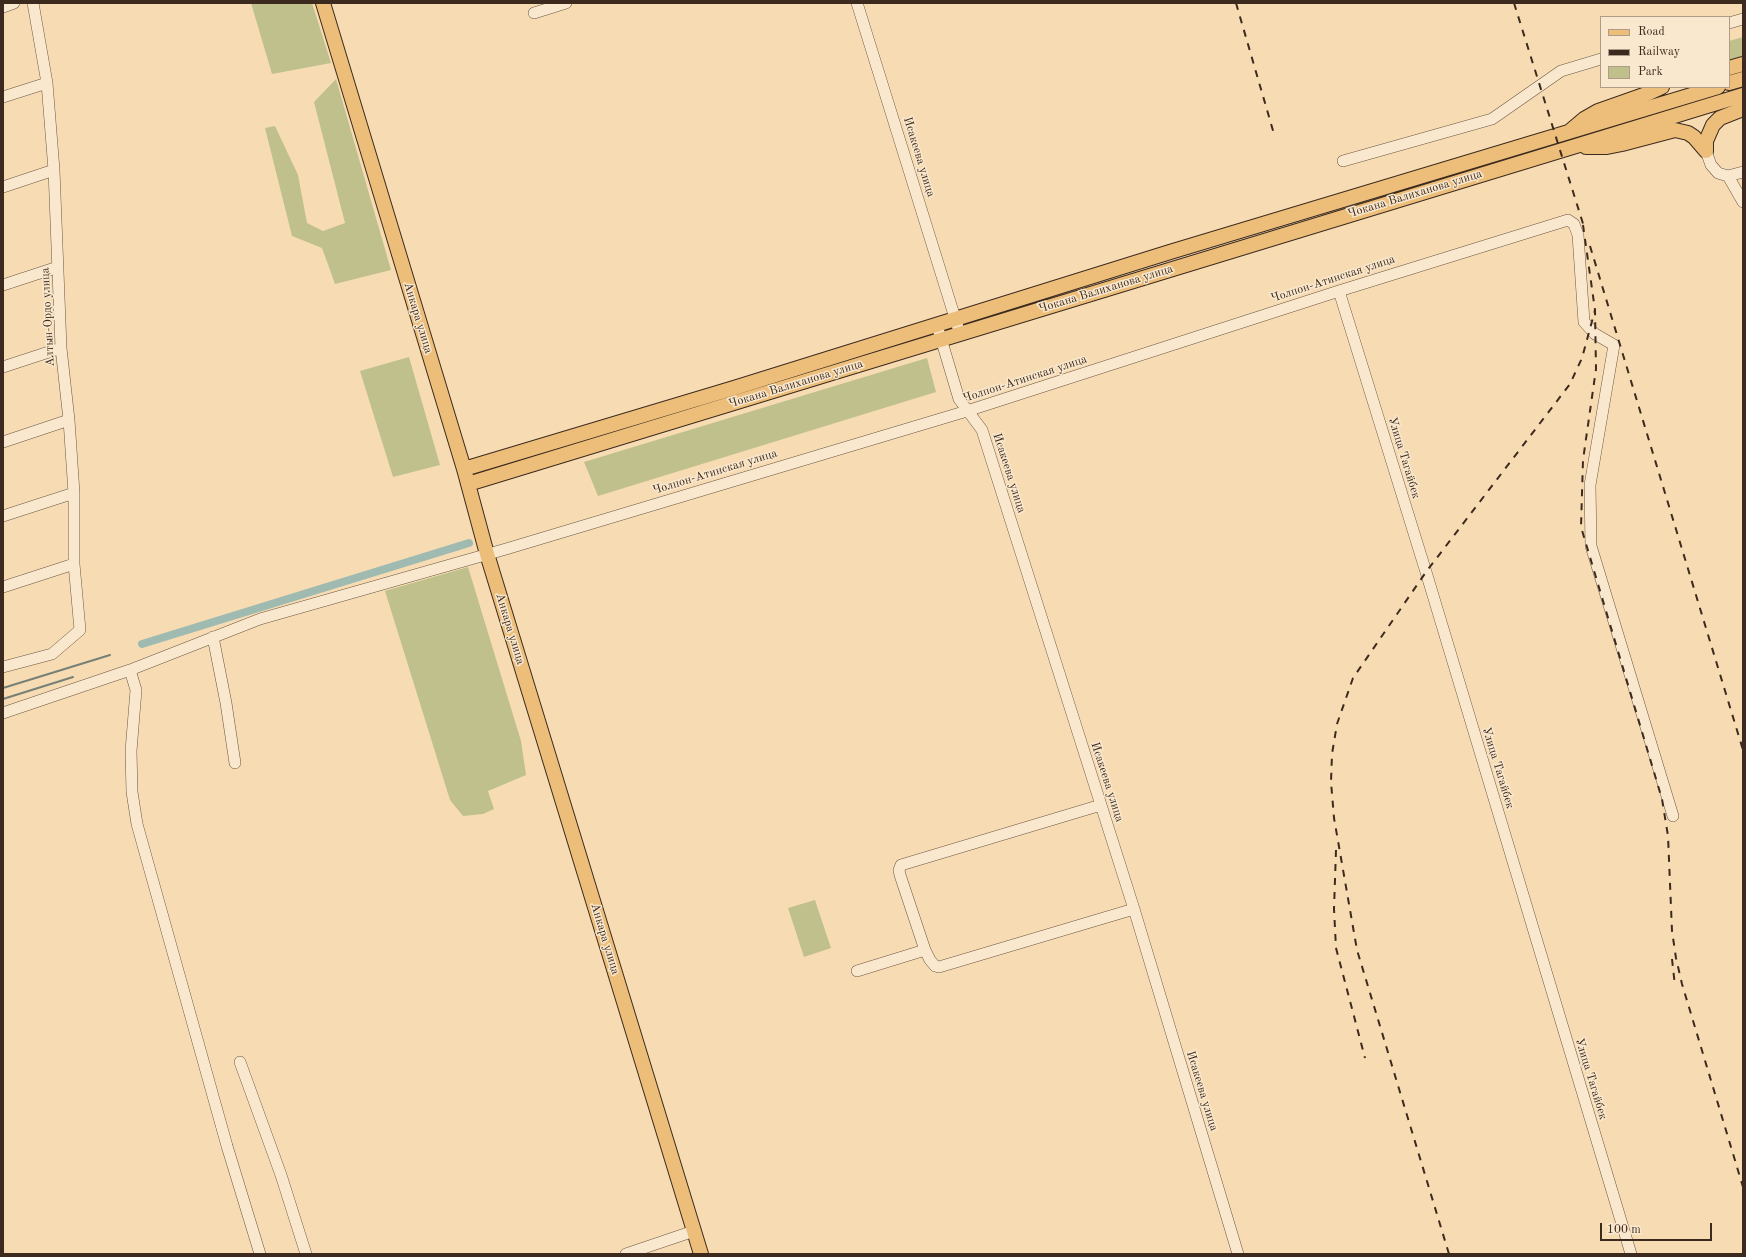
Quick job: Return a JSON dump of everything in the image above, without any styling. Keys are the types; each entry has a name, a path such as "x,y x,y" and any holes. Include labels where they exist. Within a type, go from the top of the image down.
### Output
{"main road":[{"name":"Анкара улица","path":"323,3 464,469 487,554 701,1254"},
{"path":"1730,68 1743,64"},
{"path":"1730,84 1743,79"},
{"path":"1660,88 1649,94 1598,111 1584,119 1568,140 1607,147 1675,130 1688,133 1694,137 1706,151"},
{"name":"Чокана Валиханова улица","path":"468,484 1174,268 1568,140 1715,88"},
{"name":"Чокана Валиханова улица","path":"464,469 734,388 1170,252 1568,140 1743,95"},
{"path":"1706,151 1706,141 1712,125 1720,118 1743,109"},
{"path":"1170,252 1174,268"},
{"path":"734,388 738,402"}],"street":[{"path":"3,7 14,3"},
{"name":"Алтын-Ордо улица","path":"3,668 52,654 80,630 74,564 74,493 69,420 61,348 54,170 47,83 33,3"},
{"path":"534,14 566,3"},
{"name":"Исакеева улица","path":"857,3 960,334"},
{"path":"1730,23 1743,20"},
{"path":"1343,161 1492,119 1561,71 1600,59"},
{"path":"3,97 47,83"},
{"path":"1706,151 1711,166 1718,173 1728,176 1743,172"},
{"path":"3,187 54,170"},
{"path":"1728,176 1743,202"},
{"name":"Чолпон-Атинская улица","path":"3,713 122,673 260,619 487,554 967,411 1339,291 1568,220 1574,224 1578,235 1584,322 1595,334 1614,345 1590,485 1592,546 1673,816"},
{"path":"3,285 58,267"},
{"name":"Улица Тагайбек","path":"1339,291 1426,572 1631,1254"},
{"name":"Исакеева улица","path":"936,324 957,394 967,411 982,430 1134,909 1238,1254"},
{"path":"3,367 61,348"},
{"path":"3,442 69,420"},
{"path":"3,516 74,493"},
{"path":"3,587 74,564"},
{"path":"213,638 226,703 235,763"},
{"path":"122,673 136,690 131,751 132,792 137,824 227,1146 260,1254"},
{"path":"1101,805 901,865 899,870 900,875 925,950 930,960 935,966 939,967 978,954 1134,909"},
{"path":"857,971 925,950"},
{"path":"240,1062 281,1175 306,1254"},
{"path":"626,1254 694,1231"}],"green space":[{"path":"251,3 312,3 331,63 272,74"},
{"path":"1743,37 1743,60 1730,64 1730,41"},
{"path":"336,79 391,270 335,284 322,248 292,236 265,128 275,126 298,175 307,223 323,231 345,223 314,102"},
{"path":"409,357 440,465 393,477 360,371"},
{"path":"927,358 936,392 598,496 584,462"},
{"path":"468,567 521,741 526,775 488,791 494,809 483,814 463,816 450,800 385,591"},
{"path":"815,900 831,948 804,957 788,908"}],"waterway":[{"path":"142,644 469,543"},
{"path":"3,688 110,655"},
{"path":"3,699 73,677"}],"railway":[{"path":"1236,3 1274,134"},
{"path":"1514,3 1585,230"},
{"path":"1583,225 1595,310 1596,369 1583,460 1581,527 1662,799 1668,836 1672,931 1676,958 1682,984 1743,1187"},
{"path":"1590,246 1743,750"},
{"path":"1449,1254 1357,950 1334,818 1331,782 1332,754 1337,724 1353,678 1426,572 1570,384 1582,358 1595,310"},
{"path":"1336,850 1334,909 1336,948 1365,1058"},
{"path":"1672,959 1675,986"}]}
